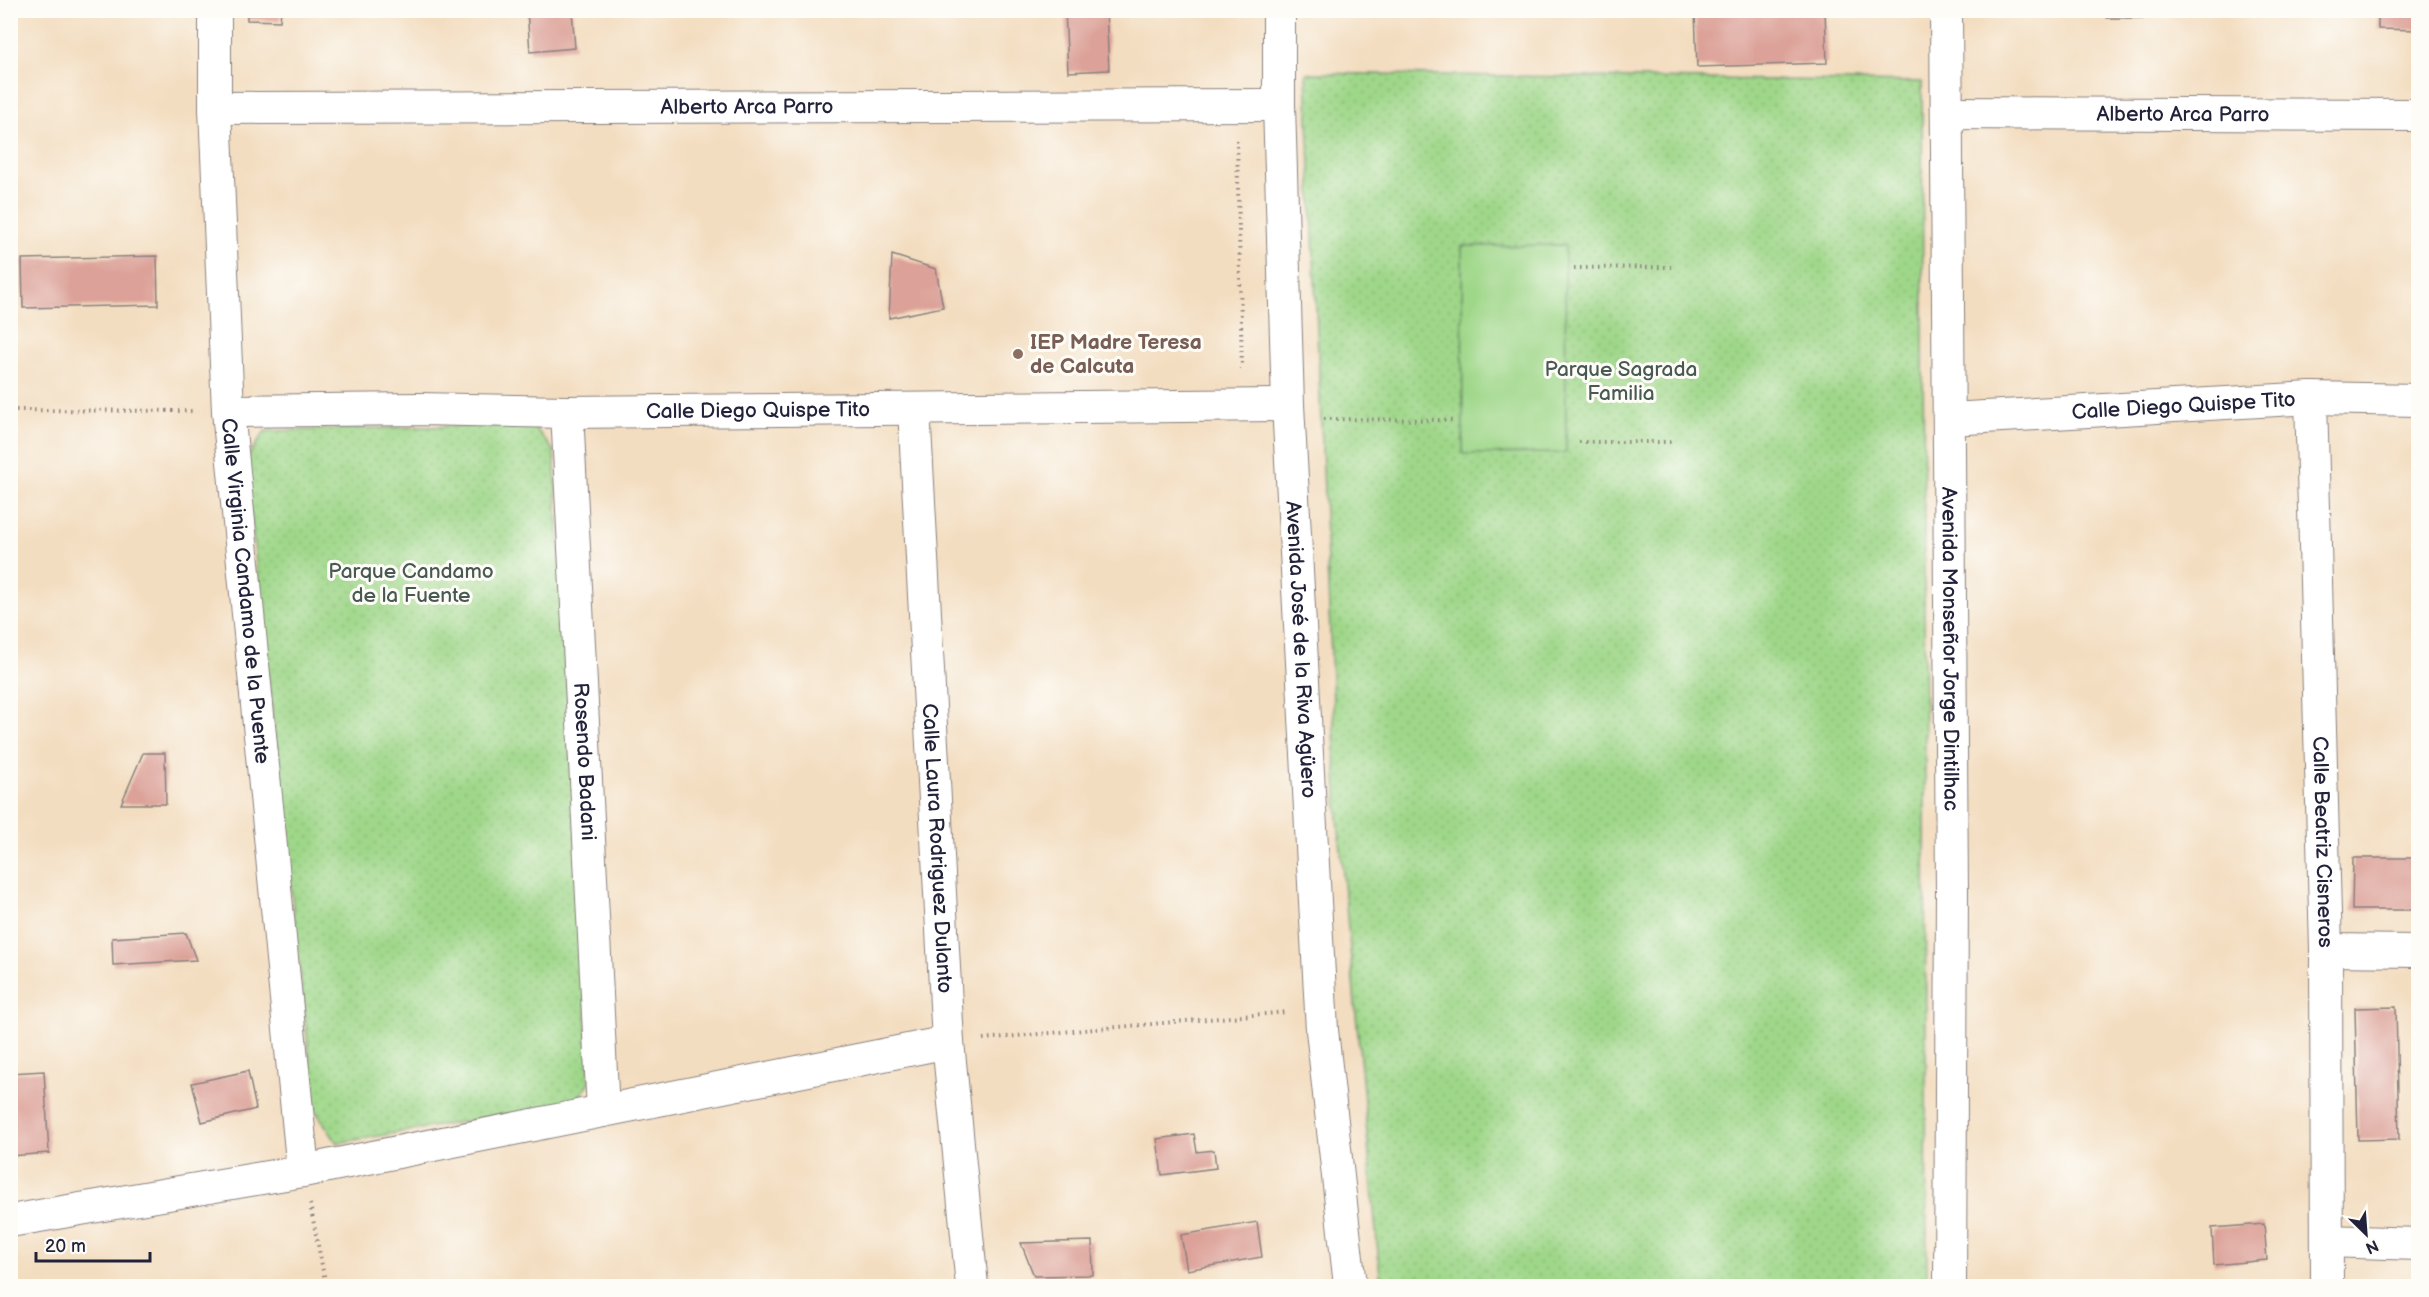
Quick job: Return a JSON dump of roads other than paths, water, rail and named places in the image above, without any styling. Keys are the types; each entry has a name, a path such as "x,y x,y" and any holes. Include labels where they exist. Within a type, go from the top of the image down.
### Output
{"street":[{"name":"Calle Virginia Candamo de la Puente","path":"215,10 215,108 228,411 303,1171"},
{"name":"Avenida José de la Riva Agüero","path":"1279,10 1279,105 1288,405 1322,1030 1350,1287"},
{"name":"Avenida Monseñor Jorge Dintilhac","path":"1946,10 1952,892 1950,1287"},
{"name":"Alberto Arca Parro","path":"215,108 1279,105"},
{"name":"Alberto Arca Parro","path":"1947,113 2418,115"},
{"name":"Calle Diego Quispe Tito","path":"1950,419 2311,398 2418,400"},
{"name":"Calle Beatriz Cisneros","path":"2311,398 2325,950 2327,1287"},
{"name":"Calle Diego Quispe Tito","path":"228,411 419,409 567,412 1288,405"},
{"name":"Calle Laura Rodriguez Dulanto","path":"914,409 948,1042 972,1287"},
{"name":"Rosendo Badani","path":"567,412 603,1111"},
{"path":"2325,950 2418,951"},
{"path":"10,1221 303,1171 948,1042"},
{"path":"2327,1241 2418,1244"}],"place":[{"name":"IEP Madre Teresa de Calcuta","path":"1018,354"}],"park label":[{"name":"Parque Sagrada Familia","path":"1621,381"},
{"name":"Parque Candamo de la Fuente","path":"411,583"}]}
